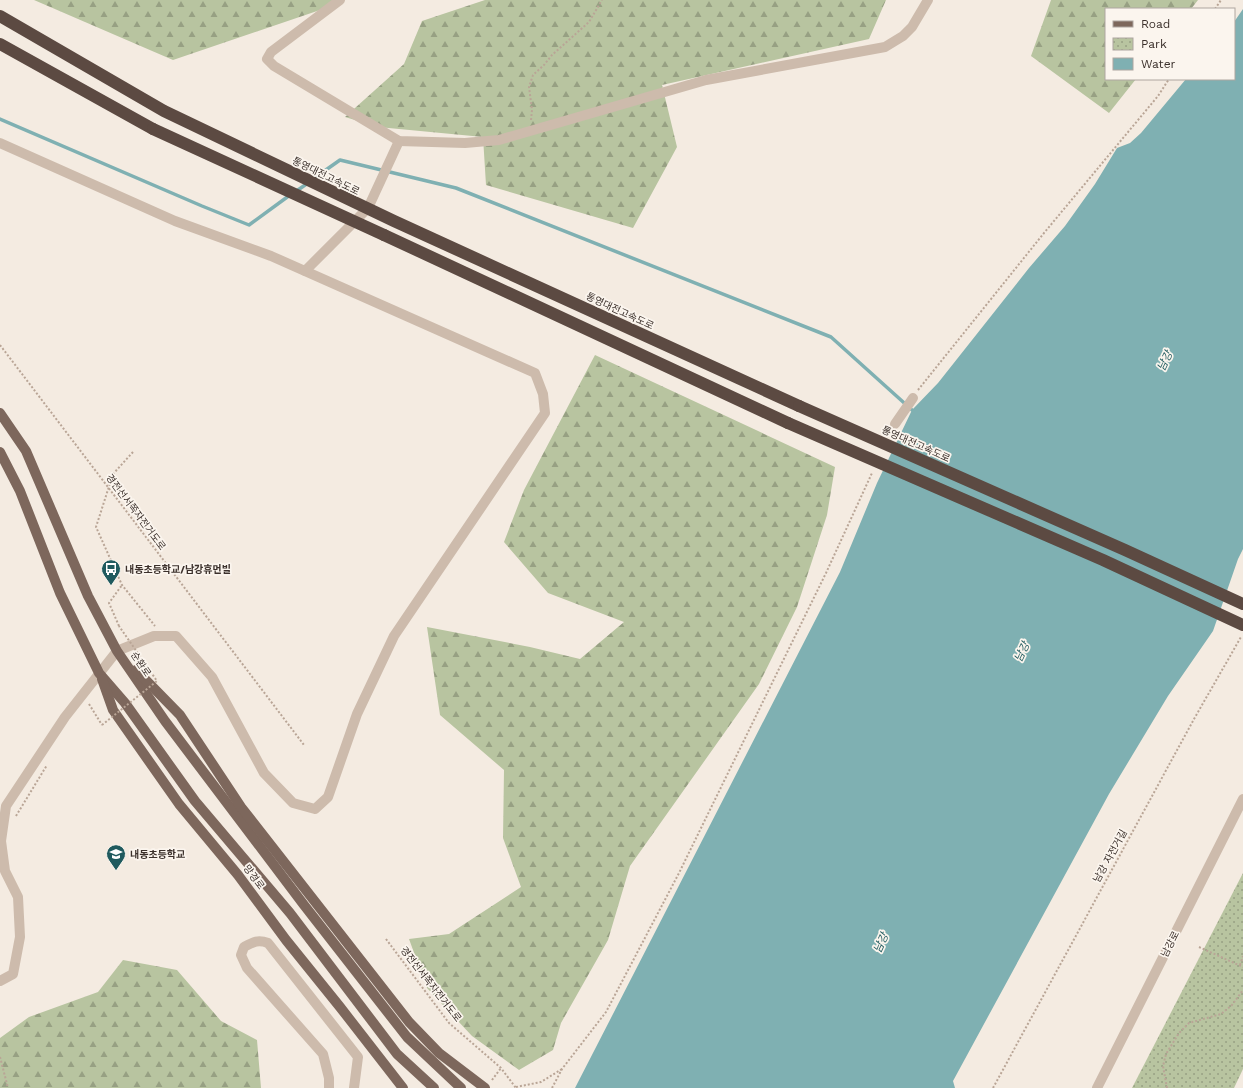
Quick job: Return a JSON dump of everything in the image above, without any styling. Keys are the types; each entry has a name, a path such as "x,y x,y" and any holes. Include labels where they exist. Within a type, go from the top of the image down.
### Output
{"highway":[{"name":"통영대전고속도로","path":"0,16 164,111 394,221 799,406 1125,550 1243,604"},
{"path":"0,44 153,129 788,422 1096,557 1243,625"}],"main road":[{"name":"순환로","path":"0,413 26,451 88,596 117,651 165,721 406,1037 461,1088"},
{"path":"0,452 20,491 60,593 100,673 125,703 195,801 290,913 397,1054 434,1088"},
{"path":"117,651 180,715 241,807 409,1022 439,1053 488,1085"},
{"name":"망경로","path":"100,673 113,710 179,804 238,874 286,940 403,1088"}],"street":[{"path":"340,0 271,52 267,59 274,66 399,141 465,143 499,140 706,80 885,47 903,36 912,27 928,0"},
{"path":"305,271 368,208 399,141"},
{"path":"0,143 175,221 271,256 535,373 543,394 545,413 394,636 357,714 328,797 315,809 293,803 264,773 212,677 176,636 154,636 117,651 65,716 6,806 1,841 5,871 18,897 20,936 13,974 0,981"},
{"path":"895,424 914,398"},
{"name":"남강로","path":"1097,1088 1243,799"},
{"path":"330,1088 323,1054 247,968 241,955 244,947 253,941 262,940 268,943 358,1057 354,1088"}],"path":[{"path":"523,133 530,126 532,110 529,87 533,75 552,55 589,22 602,0"},
{"path":"914,398 924,382 1044,233 1158,96 1168,80"},
{"name":"경전선서쪽자전거도로","path":"0,345 304,745"},
{"path":"133,452 113,474 96,527 122,585 163,636"},
{"path":"552,1088 562,1069 606,1012 679,873 823,580 875,466"},
{"path":"84,705 87,700 102,724 157,681 119,626 109,603 122,585"},
{"name":"남강 자전거길","path":"993,1088 1243,632"},
{"path":"13,821 50,761"},
{"name":"경전선서쪽자전거도로","path":"386,939 448,1023 501,1068 516,1088"},
{"path":"1198,947 1243,967"},
{"path":"1240,965 1243,956"},
{"path":"1167,1088 1163,1066 1166,1054 1179,1033 1189,1023 1221,1014 1232,1005 1243,990"},
{"path":"0,1057 8,1088"},
{"path":"488,1085 501,1068"},
{"path":"516,1088 541,1082 562,1069"}],"green space":[{"path":"34,0 338,0 323,9 173,60"},
{"path":"485,0 886,0 869,39 662,85 677,147 633,228 486,185 483,137 378,127 345,117 404,64 422,21"},
{"path":"1051,0 1198,0 1192,8 1105,8 1105,80 1135,80 1109,113 1031,56"},
{"path":"595,355 835,467 827,515 797,607 759,684 630,866 608,940 561,1023 553,1050 519,1070 472,1036 427,988 409,939 449,934 521,887 503,838 504,770 440,715 427,627 530,647 580,659 624,622 548,593 504,542 524,490"},
{"path":"1243,873 1243,1069 1234,1088 1132,1088"},
{"path":"123,960 177,970 221,1021 257,1040 261,1088 0,1088 0,1038 29,1017 98,992"}],"water":[{"name":"남강","path":"1243,9 1243,549 1238,559 1213,631 1168,696 1109,794 953,1081 955,1088 575,1088 840,572 877,483 912,410 938,383 1029,268 1065,226 1095,184 1117,148 1130,143 1141,133 1185,80 1235,80 1235,21"}],"waterway":[{"path":"0,119 249,225 290,195"},
{"path":"313,179 340,160 456,188 831,337 912,410"},
{"path":"295,192 308,183"}],"place":[{"name":"내동초등학교/남강휴먼빌","path":"111,586"},
{"name":"내동초등학교","path":"116,871"}]}
